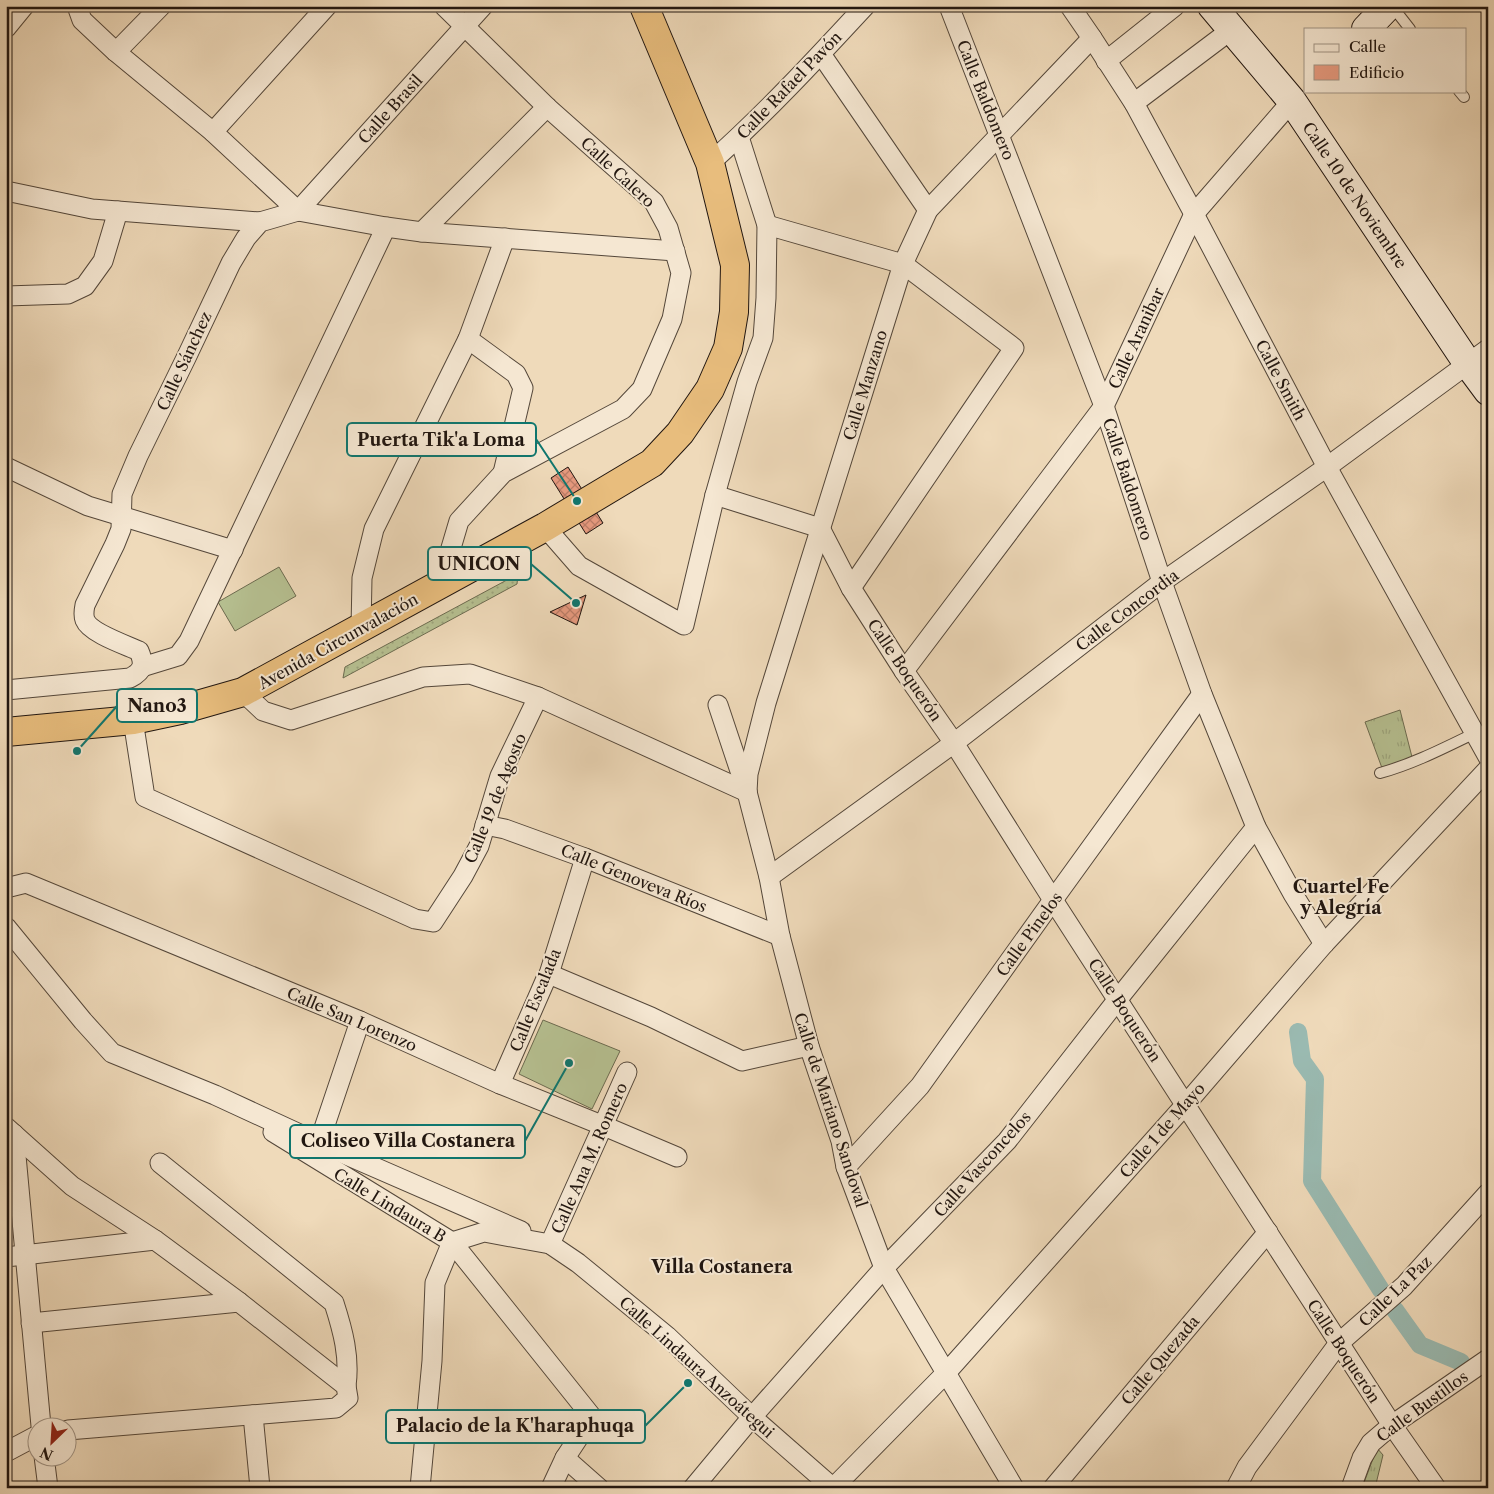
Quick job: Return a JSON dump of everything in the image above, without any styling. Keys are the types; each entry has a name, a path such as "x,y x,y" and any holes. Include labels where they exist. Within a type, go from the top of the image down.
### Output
{"highway":[{"name":"Avenida Circunvalación","path":"6,732 133,720 180,710 243,692 545,527 652,463 680,433 710,388 728,348 734,312 735,265 710,163 644,6"}],"main road":[{"name":"Calle 10 de Noviembre","path":"1212,6 1231,30 1299,95 1478,357 1488,390"},
{"path":"1367,28 1390,6"}],"street":[{"path":"6,28 24,6"},
{"path":"77,6 82,20 116,52 213,132 298,212"},
{"path":"116,52 161,6"},
{"path":"213,132 327,6"},
{"name":"Calle Calero","path":"440,585 459,521 503,473 623,409 642,389 672,319 681,273 668,228 654,202 547,107 444,6"},
{"name":"Calle Brasil","path":"298,212 483,6"},
{"name":"Calle Rafael Pavón","path":"710,163 739,137 821,54 865,6"},
{"name":"Calle Baldomero","path":"948,6 1000,135 1104,406 1162,582 1202,694 1256,828 1324,944"},
{"name":"Calle Smith","path":"1070,6 1134,103 1327,467 1488,758"},
{"path":"1106,61 1174,6"},
{"path":"1134,103 1231,30"},
{"name":"Calle Manzano","path":"747,792 748,774 766,703 903,264 928,210 1092,38"},
{"path":"821,54 928,210"},
{"name":"Calle Aranibar","path":"904,671 1104,406 1194,214 1299,95"},
{"path":"422,232 547,107"},
{"path":"545,527 578,566 684,625 715,495 747,382 763,338 766,298 767,225 739,137"},
{"path":"6,191 92,209 260,222 298,212 422,232 674,251"},
{"path":"6,296 68,294 85,286 103,261 118,211"},
{"name":"Calle Sánchez","path":"142,667 142,657 139,651 92,629 84,616 85,604 121,529 122,494 138,456 231,263 246,238 260,222"},
{"path":"767,225 903,264 1014,348 851,588"},
{"path":"6,690 130,678 139,673 142,667 178,656 189,641 386,227"},
{"path":"360,629 362,578 374,528 468,339 505,238"},
{"path":"468,339 516,374 523,388 503,473"},
{"name":"Calle Concordia","path":"769,877 954,743 1162,582 1327,467 1478,357"},
{"path":"6,468 88,506 232,550"},
{"path":"715,495 820,528"},
{"name":"Calle Boquerón","path":"820,528 851,588 904,671 954,743 1339,1343 1436,1488"},
{"path":"243,692 263,711 291,720 424,677 470,674 538,697 747,792"},
{"name":"Calle Pinelos","path":"846,1167 920,1086 1202,694"},
{"name":"Calle 19 de Agosto","path":"133,720 144,796 414,919 433,922 480,846 500,776 538,697"},
{"name":"Calle de Mariano Sandoval","path":"718,705 747,792 769,877 780,936 809,1046 841,1142 846,1167 884,1268 1014,1488"},
{"name":"Calle 1 de Mayo","path":"833,1488 946,1373 1186,1104 1324,944 1488,770"},
{"name":"Calle Genoveva Ríos","path":"485,825 505,829 585,858 780,936"},
{"name":"Calle Vasconcelos","path":"693,1488 752,1417 884,1268 1007,1141 1118,999 1256,828"},
{"name":"Calle Escalada","path":"500,1084 549,974 585,858"},
{"name":"Calle San Lorenzo","path":"6,888 26,883 360,1021 500,1084 677,1158"},
{"name":"Calle Lindaura B","path":"6,927 83,1021 112,1053 215,1096 550,1244"},
{"path":"549,974 652,1017 742,1061 809,1046"},
{"path":"319,1143 360,1021"},
{"name":"Calle Ana M. Romero","path":"550,1244 627,1072"},
{"name":"Calle Lindaura B","path":"215,1096 314,1159 452,1242 592,1418 565,1458"},
{"path":"10,1131 72,1186 155,1240 239,1302 346,1386"},
{"path":"10,1131 25,1255 40,1416"},
{"path":"78,1429 336,1408 348,1398 346,1386 348,1370 344,1333 334,1303 160,1163"},
{"name":"Calle La Paz","path":"1236,1488 1247,1467 1339,1343 1404,1286 1488,1193"},
{"name":"Calle Lindaura Anzoátegui","path":"452,1242 484,1232 550,1244 578,1263 667,1336 752,1417 833,1488"},
{"name":"Calle Quezada","path":"1052,1488 1268,1232"},
{"path":"6,1258 155,1240"},
{"path":"420,1488 432,1361 435,1283 452,1242"},
{"path":"31,1323 239,1302"},
{"name":"Calle Bustillos","path":"1351,1488 1362,1458 1372,1443 1392,1424 1488,1359"},
{"path":"253,1416 260,1488"},
{"path":"6,1452 28,1440"},
{"path":"551,1488 565,1458 600,1488"},
{"path":"45,1466 48,1488"}],"lane":[{"path":"1390,6 1409,28"},
{"path":"1380,773 1419,760 1475,733"}],"green space":[{"path":"279,567 296,596 235,631 218,602"},
{"path":"518,574 517,584 343,678 345,667"},
{"path":"1400,710 1412,757 1382,768 1365,722"},
{"path":"543,1020 620,1051 592,1109 519,1074"},
{"path":"1377,1448 1383,1455 1375,1488 1362,1488"}],"building":[{"path":"568,467 603,523 586,534 551,478"},
{"path":"586,595 577,625 550,612"}],"waterway":[{"path":"1298,1032 1302,1061 1315,1079 1312,1181 1381,1290"},
{"path":"1395,1310 1420,1345 1461,1362"}],"place":[{"name":"Puerta Tik'a Loma","path":"577,501"},
{"name":"UNICON","path":"576,603"},
{"name":"Nano3","path":"77,751"},
{"name":"Coliseo Villa Costanera","path":"569,1063"},
{"name":"Palacio de la K'haraphuqa","path":"688,1383"}],"district":[{"name":"Cuartel Fe y Alegría","path":"1341,898"},
{"name":"Villa Costanera","path":"722,1267"}]}
